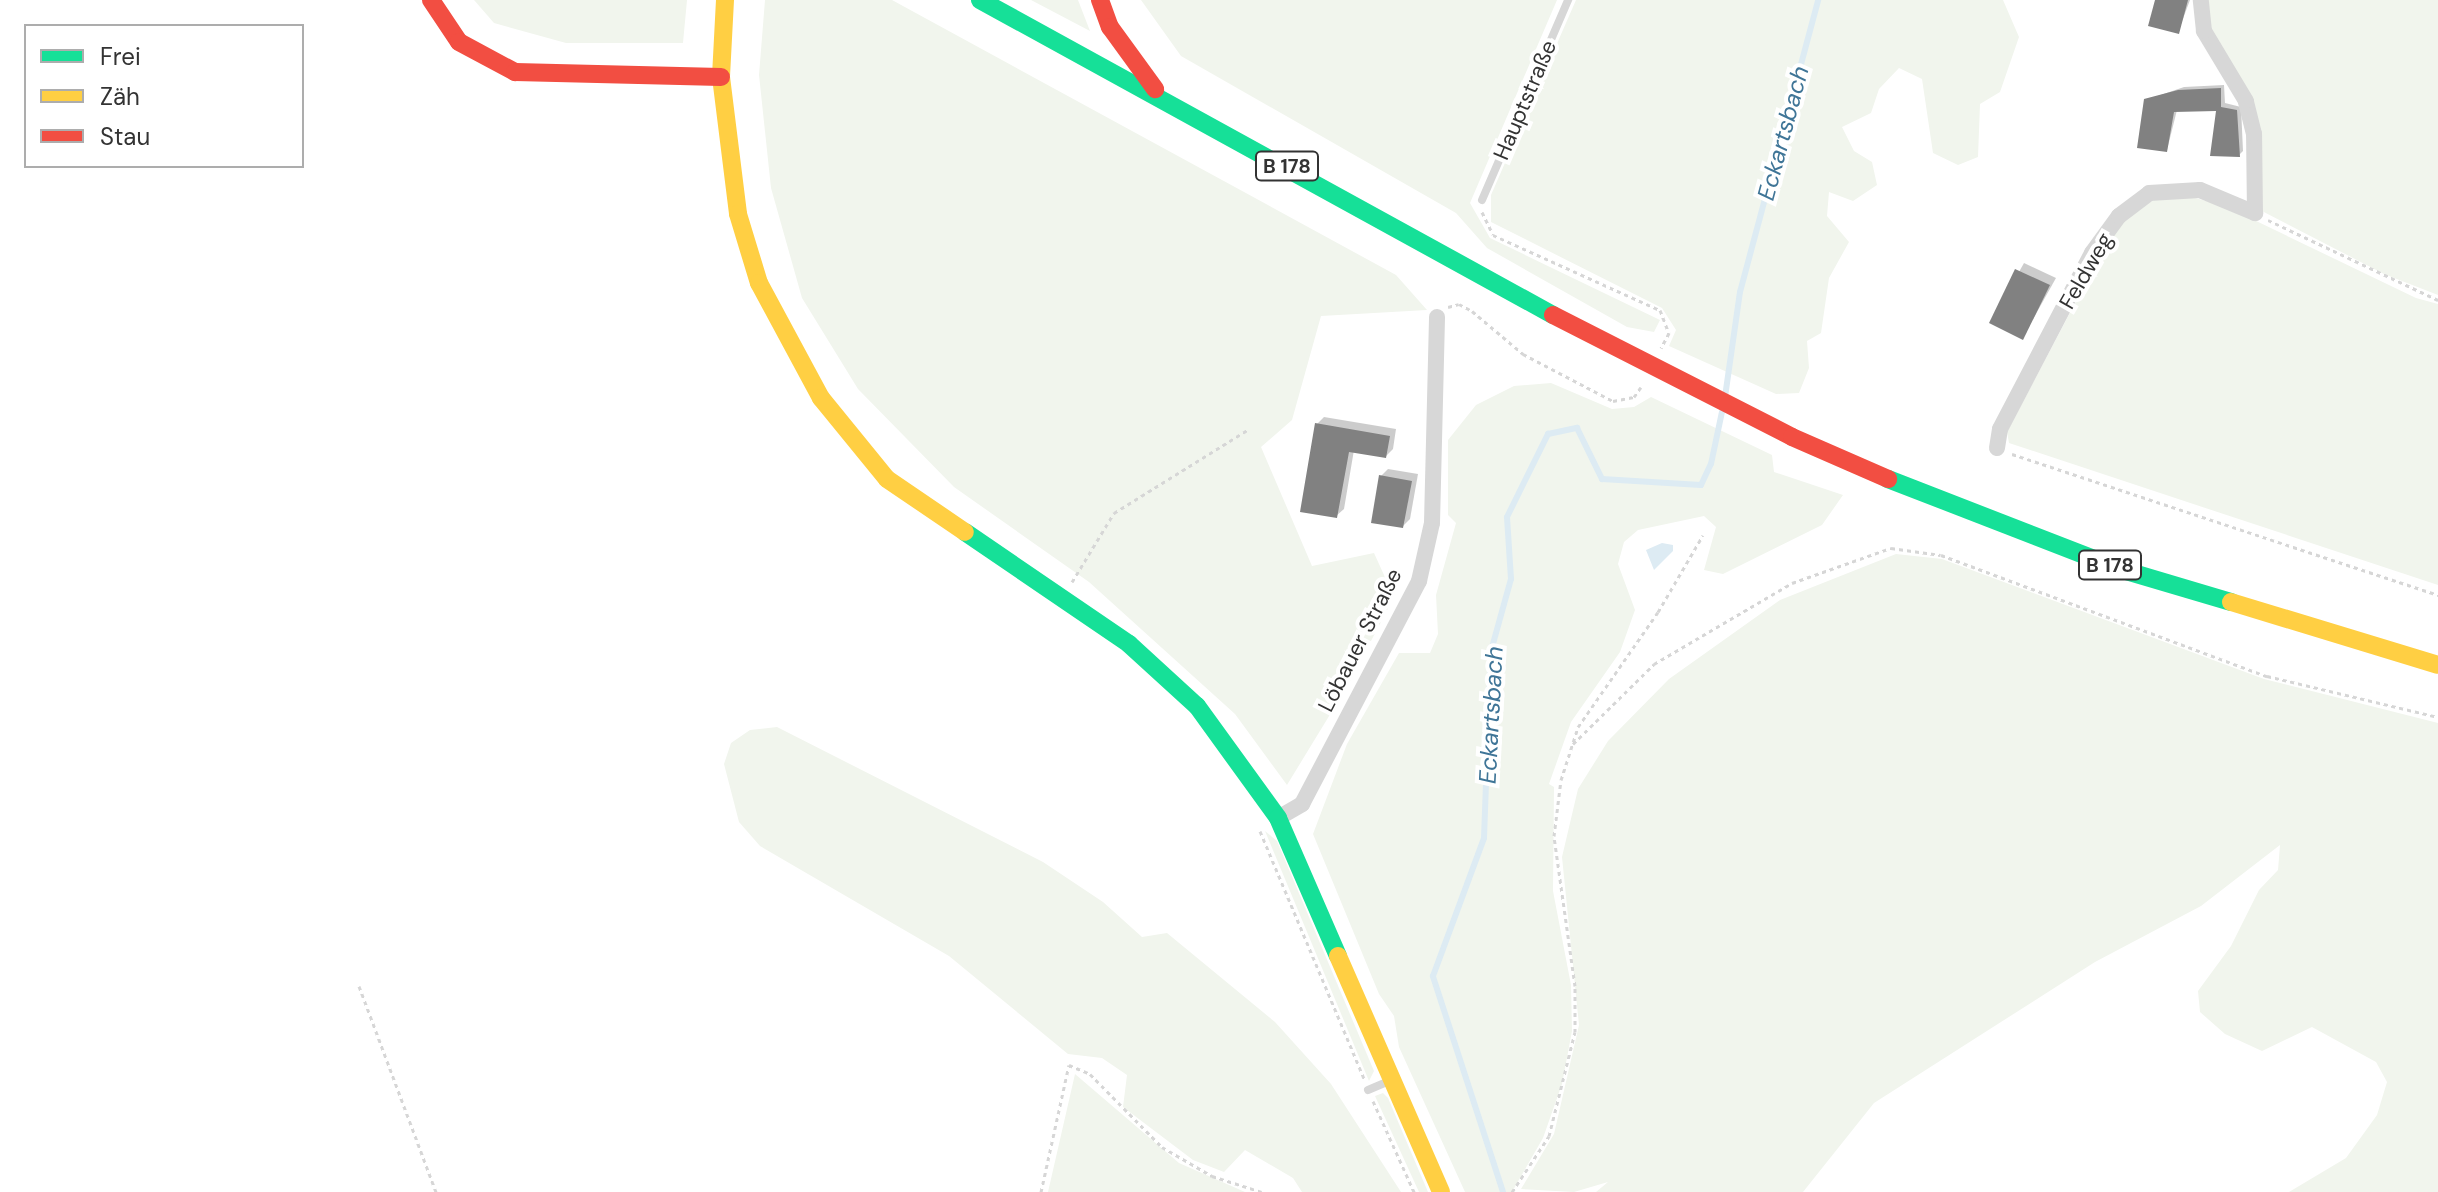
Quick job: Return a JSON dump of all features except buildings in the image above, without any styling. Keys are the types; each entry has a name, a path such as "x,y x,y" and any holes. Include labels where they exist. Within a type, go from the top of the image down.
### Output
{"main road":[{"path":"431,0 459,42 515,72 721,77"},
{"path":"725,0 721,77 733,188 759,283 821,398 887,479 1129,644 1197,706 1282,826 1441,1192"},
{"name":"B 178","path":"980,0 1160,96 1623,353 1792,437 1937,500 2123,570 2438,665"},
{"path":"1100,0 1110,27 1160,96"}],"street":[{"path":"2201,0 2204,31 2246,101 2254,134 2255,213"},
{"name":"Feldweg","path":"1997,448 2000,429 2092,253 2119,216 2149,193 2200,190 2255,213"},
{"name":"Löbauer Straße","path":"1282,826 1302,804 1419,581 1432,523 1437,317"}],"lane":[{"name":"Hauptstraße","path":"1482,200 1568,0"},
{"path":"1368,1090 1392,1080"}],"path":[{"path":"1482,200 1484,224 1493,235 1660,310 1668,320"},
{"path":"2255,213 2438,300"},
{"path":"1437,317 1459,304 1523,354 1613,401 1634,397 1639,390"},
{"path":"1062,599 1114,513 1249,429"},
{"path":"1997,448 2438,595"},
{"path":"1513,1192 1549,1136 1575,1032 1575,986 1554,836 1561,780 1578,727 1658,612 1703,535"},
{"path":"1573,744 1654,664 1792,583 1891,548 1941,555 2267,676 2438,717"},
{"path":"1282,826 1258,823 1368,1090 1414,1192"},
{"path":"359,986 436,1192"},
{"path":"1041,1192 1069,1065 1090,1074 1162,1147 1212,1176 1262,1192"}],"shaded area":[{"path":"474,0 687,0 683,43 566,43 494,23"},
{"path":"765,0 892,0 1396,275 1427,310 1321,316 1292,420 1261,447 1312,566 1374,553 1394,597 1348,685 1287,785 1235,714 1089,582 954,487 858,389 802,298 771,188 759,75"},
{"path":"1031,0 1078,0 1090,31"},
{"path":"1141,0 1557,0 1470,203 1490,238 1660,320 1654,332 1627,327 1487,248 1456,213 1181,56"},
{"path":"1576,0 2003,0 2019,37 2000,92 1980,104 1978,157 1958,165 1933,153 1922,79 1899,68 1879,89 1871,113 1842,127 1854,151 1872,162 1877,185 1853,201 1829,192 1827,216 1849,242 1829,278 1821,333 1807,341 1809,368 1799,393 1776,394 1669,346 1676,330 1662,308 1491,222 1491,195"},
{"path":"2205,0 2438,0 2438,295 2384,274 2260,210 2259,139 2214,40"},
{"path":"2185,195 2227,207 2416,298 2438,304 2438,585 2009,443 2007,432 2109,239 2134,211 2156,199"},
{"path":"1551,383 1612,409 1634,407 1651,397 1772,455 1774,472 1843,495 1822,525 1723,574 1704,570 1716,527 1704,516 1638,530 1624,542 1618,564 1635,610 1620,652 1571,722 1549,784 1554,787 1553,891 1571,985 1572,1031 1562,1084 1543,1138 1512,1192 1465,1192 1399,1047 1394,1016 1379,994 1313,834 1347,744 1399,653 1430,653 1438,634 1436,595 1456,523 1448,515 1448,440 1476,405 1514,386"},
{"path":"1662,543 1673,545 1673,551 1654,570 1646,550"},
{"path":"1896,554 1942,559 2264,679 2438,723 2438,1192 2289,1192 2346,1158 2377,1115 2387,1082 2376,1062 2312,1027 2262,1051 2225,1034 2200,1012 2198,991 2231,946 2259,890 2278,870 2280,845 2201,906 2095,962 1874,1103 1803,1192 1596,1192 1608,1182 1574,1192 1521,1189 1554,1134 1579,1025 1562,857 1578,789 1608,741 1669,679 1780,600"},
{"path":"777,727 1043,862 1103,902 1142,937 1167,933 1275,1022 1331,1084 1401,1192 1302,1192 1293,1178 1245,1150 1224,1172 1193,1160 1123,1107 1127,1075 1102,1058 1068,1054 949,956 760,846 739,822 724,764 731,743 750,730"},
{"path":"1265,831 1277,841 1374,1071 1369,1081"},
{"path":"1075,1074 1179,1163 1245,1192 1048,1192"},
{"path":"1383,1093 1388,1098 1428,1192 1419,1192 1375,1096"}],"waterway":[{"name":"Eckartsbach","path":"1725,397 1740,292 1818,0"},
{"name":"Eckartsbach","path":"1503,1192 1433,976 1484,838 1491,651 1511,579 1507,517 1548,434 1577,428 1602,479 1701,485 1711,464 1722,412"}],"traffic: fast":[{"path":"980,0 1553,315"},
{"path":"1888,479 2123,570 2231,602"},
{"path":"965,532 1129,644 1197,706 1278,818 1338,956"}],"traffic: slow":[{"path":"725,0 721,77 738,214 759,283 821,398 887,479 965,532"},
{"path":"2231,602 2438,665"},
{"path":"1338,956 1441,1192"}],"traffic: jam":[{"path":"431,0 459,42 515,72 721,77"},
{"path":"1100,0 1110,27 1155,89"},
{"path":"1553,315 1792,437 1888,479"}]}
